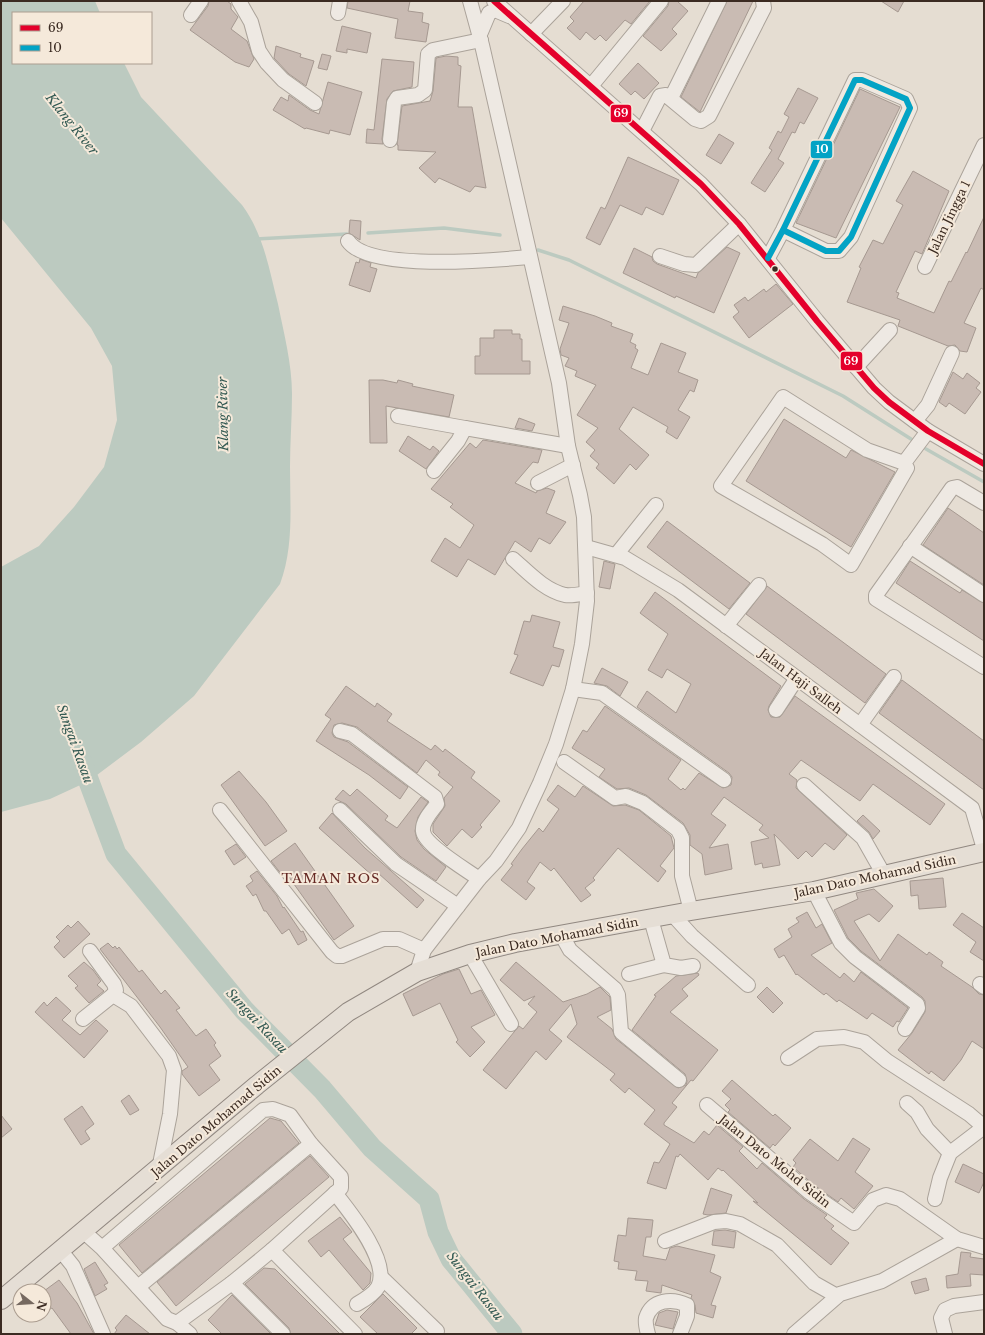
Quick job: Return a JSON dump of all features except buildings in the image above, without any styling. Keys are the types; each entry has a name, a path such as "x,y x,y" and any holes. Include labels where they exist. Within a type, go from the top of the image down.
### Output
{"main road":[{"name":"Jalan Dato Mohamad Sidin","path":"1,1300 257,1085 348,1012 417,972 470,954 561,934 814,890 884,875 984,850"}],"street":[{"path":"191,15 201,1"},
{"path":"239,1 251,22 259,51 267,63 283,80 315,103"},
{"path":"417,972 424,950 479,879 496,861 519,828 556,744 573,689 582,644 587,593 586,547 580,495 568,446 559,383 481,39 470,1"},
{"path":"479,1 481,39"},
{"path":"494,1 701,184 739,224 768,258 874,388 889,402 928,431 984,464"},
{"path":"531,34 563,1"},
{"path":"591,86 661,1"},
{"path":"671,98 719,1"},
{"path":"642,131 660,96 666,95 671,98 695,118 701,121 709,116 764,8 763,1"},
{"path":"481,39 489,13 495,10 513,18"},
{"path":"390,140 394,103 397,98 418,95 425,90 428,54 432,50 481,39"},
{"path":"768,258 855,80 862,80 906,99 910,108 851,237 839,252 826,251 783,230"},
{"name":"Jalan Jingga 1","path":"925,267 984,145"},
{"path":"660,256 684,264 696,265 739,224"},
{"path":"348,241 358,250 392,260 453,263 530,257"},
{"path":"856,366 890,330"},
{"path":"915,421 928,405 952,353"},
{"path":"783,397 867,450 904,463 907,468 851,565 822,544 721,486 783,397"},
{"path":"398,416 568,446"},
{"path":"434,471 458,441 465,428"},
{"path":"904,463 928,431"},
{"path":"538,483 573,465"},
{"path":"984,503 957,486 952,488 876,594 876,599 984,667"},
{"path":"616,556 656,505"},
{"path":"910,546 984,595"},
{"name":"Jalan Haji Salleh","path":"586,547 625,558 678,590 972,808 984,850"},
{"path":"513,559 538,581 552,590 566,595 587,593"},
{"path":"726,626 759,585"},
{"path":"860,725 894,677"},
{"path":"776,710 797,678"},
{"path":"573,689 602,693 724,780"},
{"path":"340,731 352,734 435,797 437,804 425,820 423,832 428,842 479,879"},
{"path":"564,762 615,798 626,796 643,803 678,830 682,838 682,876 691,911"},
{"path":"804,785 863,838 884,875"},
{"path":"220,810 332,952 337,956 342,956 383,939 399,939 424,950"},
{"path":"340,810 396,864 458,906"},
{"path":"814,890 841,943 855,957 917,1004 918,1008 905,1029"},
{"path":"673,915 692,936 748,985"},
{"path":"651,919 664,964"},
{"path":"561,934 570,950 615,990 618,996 621,1032 678,1080"},
{"path":"83,1019 113,995 116,990 114,984 90,951"},
{"path":"470,954 511,1024"},
{"path":"629,974 664,964 681,968 693,966"},
{"path":"113,995 131,1006 169,1056 174,1070 170,1114 158,1169"},
{"path":"788,1058 817,1039 844,1037 864,1042 887,1061 970,1114 984,1127 950,1152 940,1178 935,1199"},
{"path":"907,1103 916,1112 927,1129 950,1152"},
{"name":"Jalan Dato Mohd Sidin","path":"706,1105 809,1192 854,1223 873,1200 886,1195 900,1199 957,1239 984,1248"},
{"path":"102,1248 263,1110 273,1109 290,1115 311,1144 341,1177 340,1188 272,1250 232,1283 177,1323"},
{"path":"138,1287 311,1144"},
{"path":"335,1193 359,1224 376,1258 382,1274 378,1288 357,1304"},
{"path":"665,1241 714,1222 726,1221 740,1224 777,1245 814,1283 838,1296"},
{"path":"83,1231 102,1248 167,1319 177,1323 190,1334"},
{"path":"794,1334 838,1296 882,1281 957,1239"},
{"path":"272,1250 355,1334"},
{"path":"61,1251 73,1266 103,1334"},
{"path":"381,1277 437,1331"},
{"path":"232,1283 283,1334"},
{"path":"648,1334 646,1319 654,1305 669,1300 678,1301 687,1305 688,1316 680,1334"},
{"path":"945,1334 941,1318 945,1310 954,1306 983,1307"}],"water":[{"name":"Klang River","path":"1,1 95,1 100,12 12,12 12,64 124,64 141,97 242,205 256,228 265,253 278,304 289,360 292,394 290,458 291,511 287,556 280,584 194,696 141,742 89,781 50,799 1,812 1,567 39,546 74,507 104,467 117,420 112,366 91,328 1,218"}],"waterway":[{"path":"368,233 444,228 500,235"},
{"path":"256,239 347,234"},
{"path":"538,250 569,260 843,396 911,439"},
{"path":"926,449 984,482"},
{"name":"Sungai Rasau","path":"79,755 116,854 244,1010 322,1089 372,1148 429,1199 438,1232 451,1259 512,1334"}],"transit line":[{"name":"69","path":"494,1 701,184 739,224 817,321 874,388 889,402 928,431 984,464"},
{"name":"10","path":"768,258 855,80 862,80 906,99 910,108 851,237 839,251 826,251 783,230"}],"district":[{"name":"TAMAN ROS","path":"331,878"}]}
